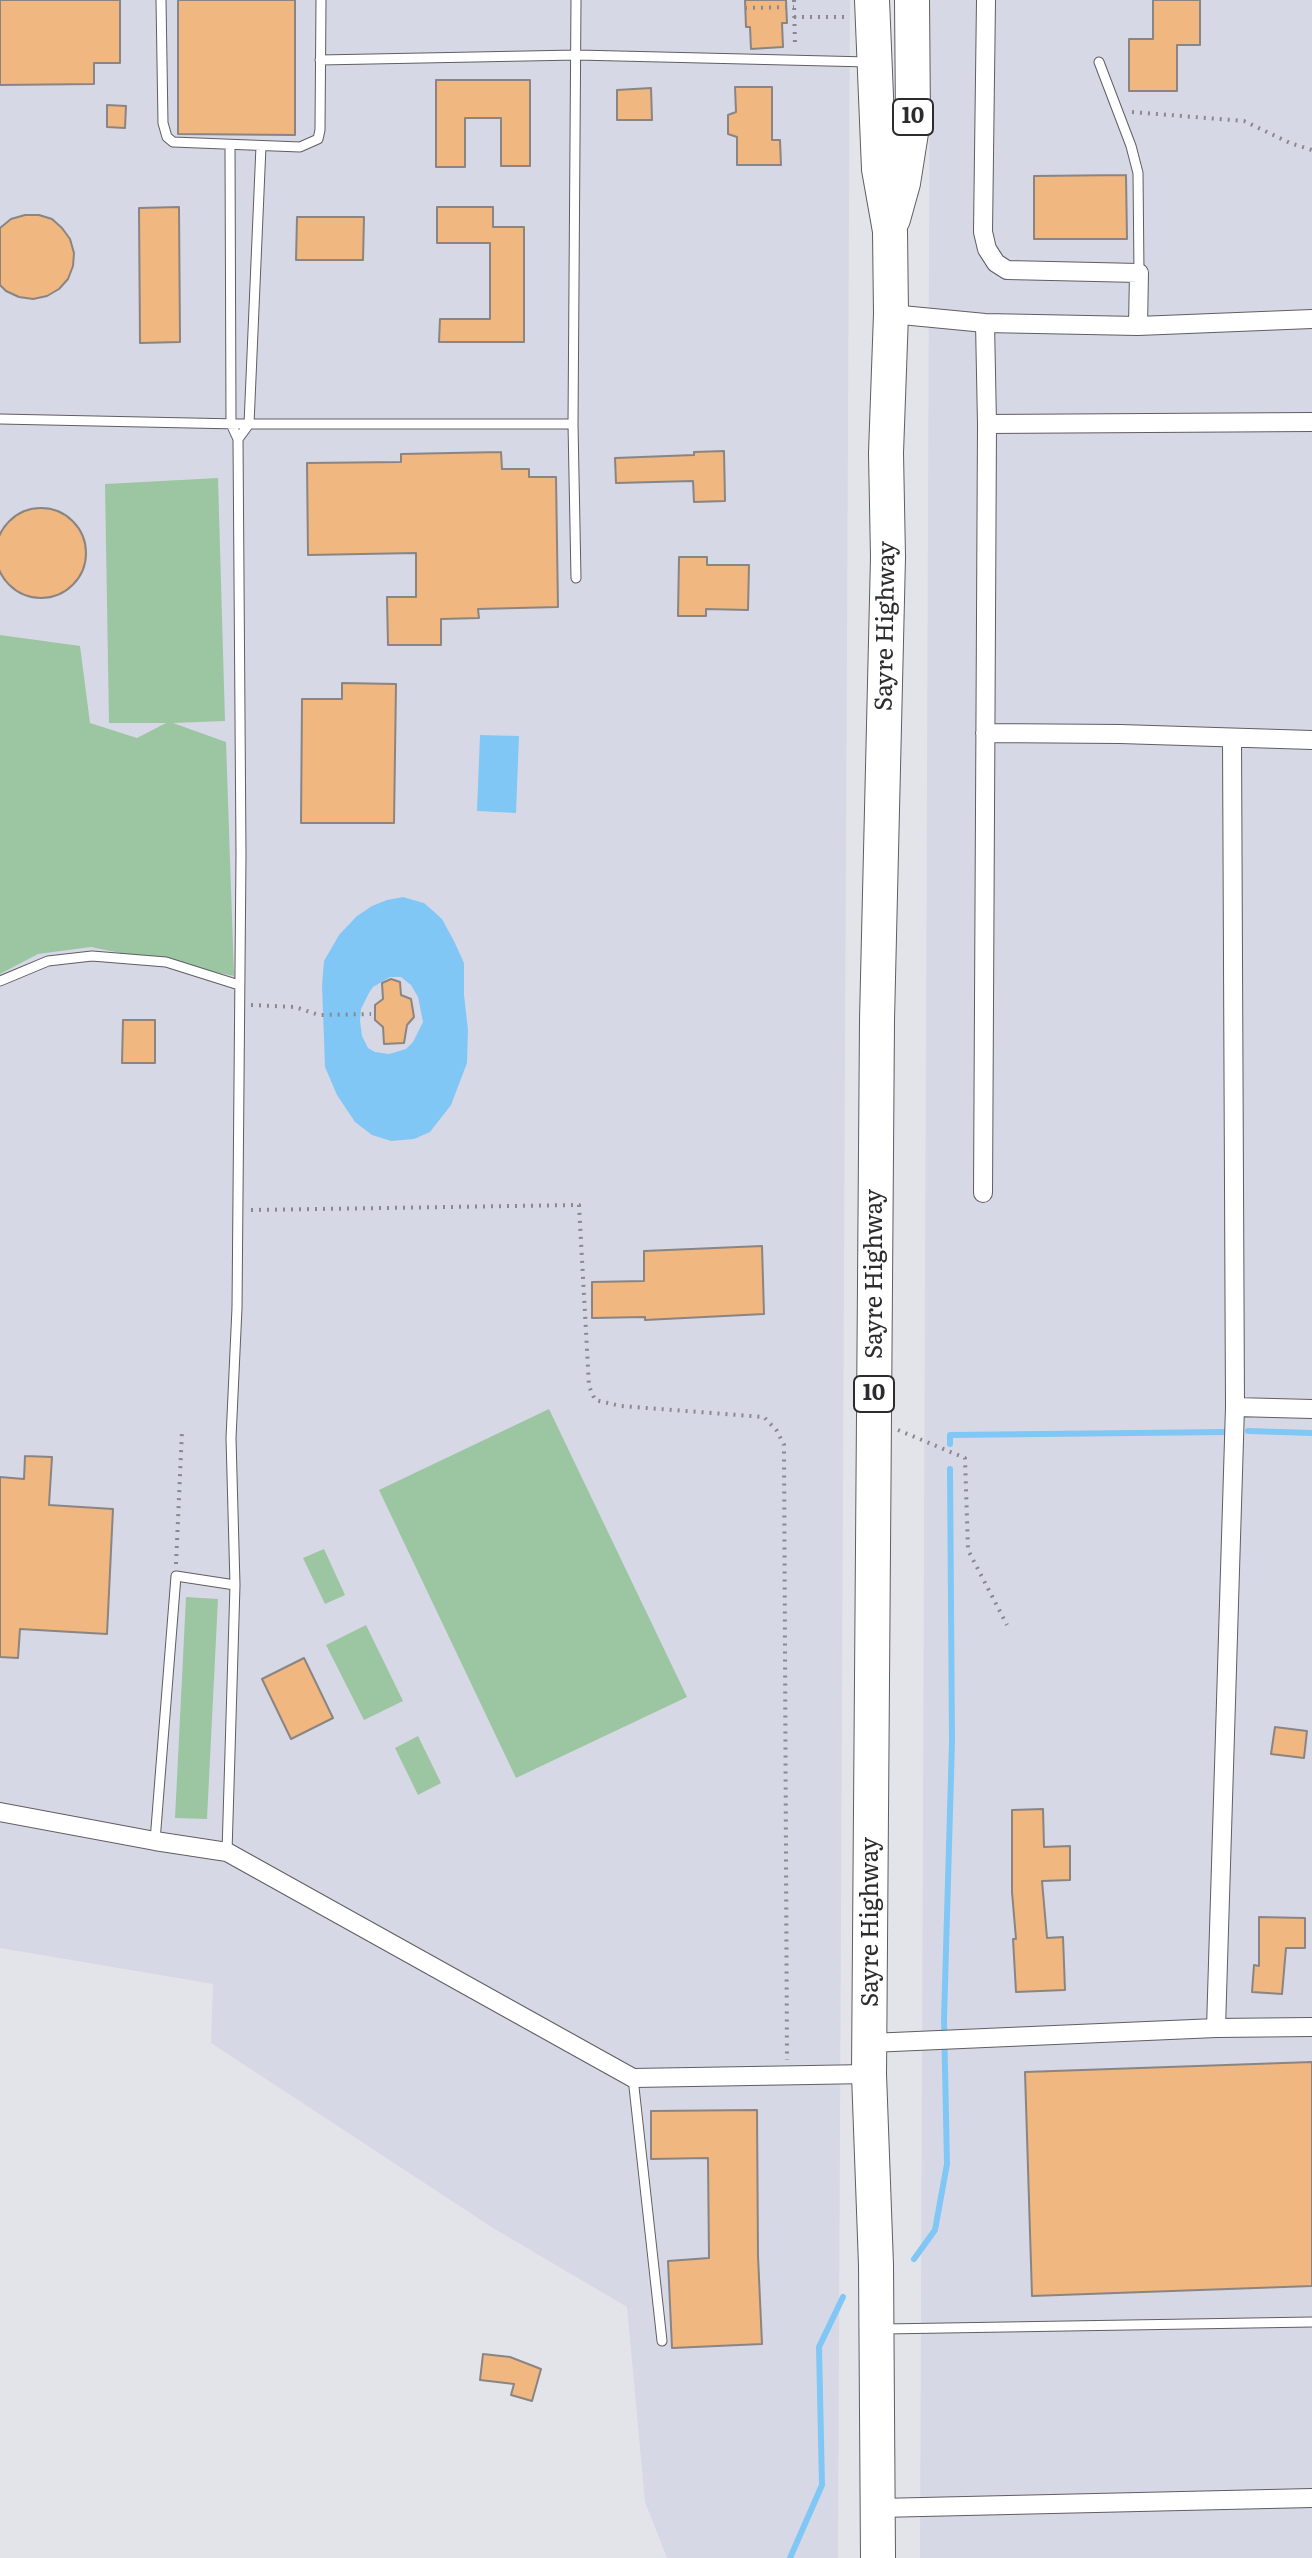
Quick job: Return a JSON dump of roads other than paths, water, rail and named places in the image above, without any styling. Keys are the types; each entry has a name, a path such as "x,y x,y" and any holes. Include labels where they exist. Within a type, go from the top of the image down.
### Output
{"highway":[{"name":"Sayre Highway","path":"890,231 903,183 913,120 912,0"},
{"name":"Sayre Highway","path":"872,8 879,169 890,231 891,314 878,1004 870,2059 878,2558"},
{"path":"874,75 884,98 896,101 913,89"}],"street":[{"path":"986,0 983,232 987,249 996,263 1007,270 1139,273 1138,326"},
{"path":"891,314 985,323 1138,326 1312,319"},
{"path":"983,1193 985,323"},
{"path":"987,424 1312,422"},
{"path":"985,733 1312,740"},
{"path":"1216,2028 1235,1407 1232,738"},
{"path":"1235,1407 1312,1409"},
{"path":"0,1812 227,1852 633,2078 787,2074 870,2059 1216,2028 1312,2027"},
{"path":"879,2508 1312,2498"}],"lane":[{"path":"161,0 163,123 167,137 173,142 300,147 318,139 321,0"},
{"path":"576,0 573,424 576,578"},
{"path":"320,60 577,55 795,61 874,75"},
{"path":"1099,62 1138,173 1139,273"},
{"path":"227,1852 235,1585 231,1438 237,1308 241,678 238,439 231,424 230,146"},
{"path":"238,439 249,424 261,146"},
{"path":"0,419 231,424 573,424"},
{"path":"0,981 48,961 92,956 166,962 239,985"},
{"path":"155,1841 176,1576 235,1585"},
{"path":"633,2078 662,2341"},
{"path":"876,2330 1312,2322"}],"water":[{"path":"480,735 519,736 516,813 477,811"},
{"path":"403,897 424,903 442,919 464,963 468,1030 467,1063 451,1105 430,1132 414,1139 391,1141 372,1135 355,1122 337,1095 325,1067 322,985 324,961 339,935 357,916 387,900","holes":["390,977 401,977 411,985 418,997 423,1022 406,1049 389,1054 375,1052 368,1048 362,1036 361,1009 373,987"]}],"waterway":[{"path":"1248,1431 1312,1433"},
{"path":"950,1444 950,1435 1227,1432"},
{"path":"914,2259 935,2230 947,2164 944,2020 952,1741 950,1469"},
{"path":"790,2558 822,2485 819,2347 843,2297"}]}
